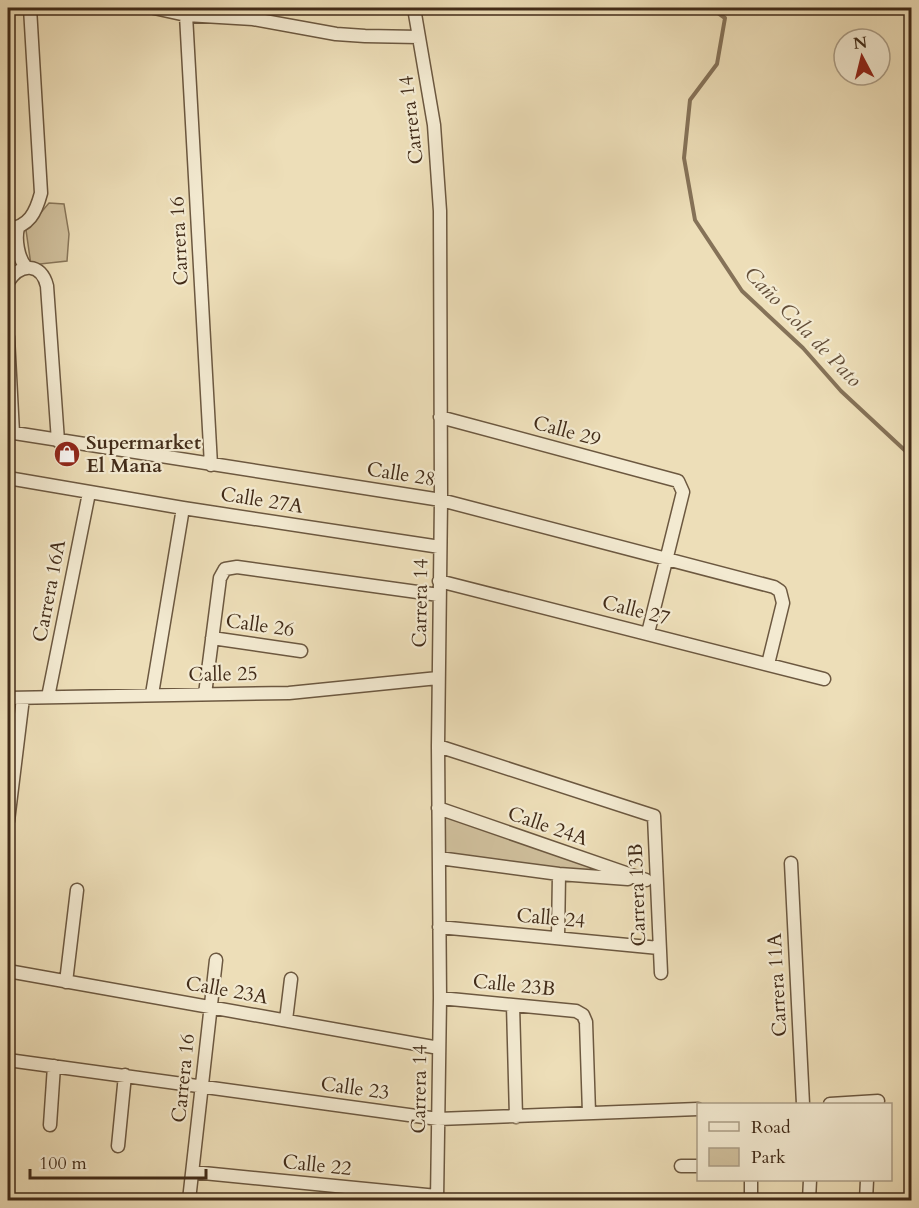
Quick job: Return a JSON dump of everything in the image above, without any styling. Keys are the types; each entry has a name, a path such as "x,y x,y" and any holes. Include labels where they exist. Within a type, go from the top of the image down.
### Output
{"street":[{"path":"30,8 41,193 33,216 13,229 17,233 20,258 26,267 45,278 47,286 58,441"},
{"path":"154,8 186,15 253,19 336,34 419,37"},
{"name":"Carrera 14","path":"414,8 434,125 440,211 441,500 438,678 440,998 437,1198"},
{"name":"Carrera 16","path":"186,15 211,465"},
{"path":"8,282 16,271 26,267"},
{"path":"8,337 10,433"},
{"name":"Calle 29","path":"440,417 678,481 683,492 665,559"},
{"name":"Calle 28","path":"10,433 441,500 774,587 780,591 783,603 768,664"},
{"name":"Calle 27A","path":"8,478 89,493 440,547"},
{"name":"Carrera 16A","path":"48,697 89,493"},
{"path":"153,694 183,508"},
{"path":"648,633 665,559"},
{"path":"205,694 220,578 225,568 237,567 439,595"},
{"name":"Calle 27","path":"439,581 824,679"},
{"name":"Calle 26","path":"212,638 301,651"},
{"name":"Calle 25","path":"8,698 289,693 438,678"},
{"path":"8,821 23,698"},
{"name":"Carrera 13B","path":"438,746 654,816 651,880 661,973"},
{"name":"Calle 24A","path":"438,808 651,880"},
{"path":"439,858 559,874 651,880"},
{"name":"Carrera 11A","path":"790,863 803,1103"},
{"path":"558,938 559,874"},
{"path":"66,981 77,890"},
{"name":"Calle 24","path":"440,927 659,948"},
{"name":"Carrera 16","path":"189,1200 216,960"},
{"name":"Calle 23A","path":"8,971 439,1048"},
{"path":"286,1020 291,979"},
{"name":"Calle 23B","path":"440,998 576,1011 583,1014 586,1022 589,1113"},
{"path":"513,1005 516,1117"},
{"name":"Calle 23","path":"8,1060 438,1119 697,1109"},
{"path":"50,1125 54,1066"},
{"path":"118,1146 124,1076"},
{"path":"846,1103 878,1101"},
{"path":"681,1166 697,1166"},
{"name":"Calle 22","path":"193,1172 437,1198"},
{"path":"751,1181 751,1200"},
{"path":"809,1200 810,1181"},
{"path":"866,1200 867,1181"}],"green space":[{"path":"49,203 64,204 69,234 67,261 31,265 26,230"},
{"path":"443,814 604,869 603,874 442,857"}],"waterway":[{"name":"Caño Cola de Pato","path":"711,8 725,18 717,64 690,100 684,158 695,220 742,291 803,348 841,391 912,457"}],"place":[{"name":"Supermarket El Mana","path":"67,454"}]}
